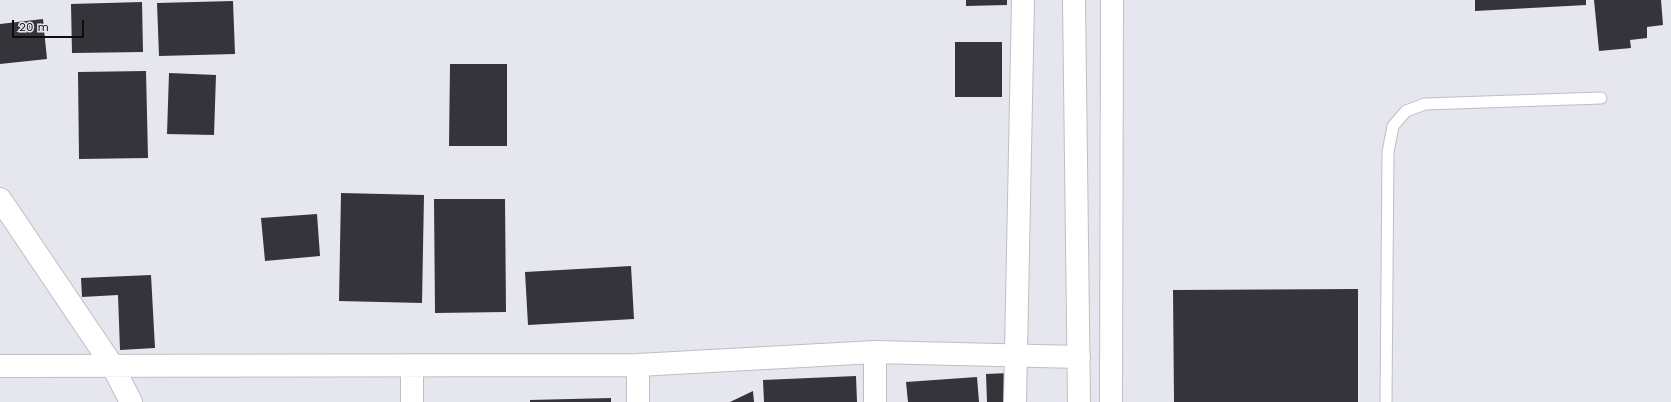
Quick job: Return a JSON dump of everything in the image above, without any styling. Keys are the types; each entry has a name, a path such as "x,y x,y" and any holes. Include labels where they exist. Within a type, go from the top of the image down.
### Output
{"main road":[{"path":"1015,402 1023,0"},
{"path":"1074,0 1079,402"},
{"path":"1111,402 1112,0"},
{"path":"0,199 112,365 131,402"},
{"path":"875,352 875,402"},
{"path":"0,366 638,365 875,352 1079,357"},
{"path":"638,365 638,402"},
{"path":"412,366 412,402"}],"lane":[{"path":"1386,402 1388,152 1393,126 1406,111 1425,104 1601,98"}],"building":[{"path":"966,0 1007,0 1007,5 966,6"},
{"path":"1475,0 1586,0 1586,5 1475,11"},
{"path":"1594,0 1661,0 1663,25 1647,27 1647,38 1630,40 1631,48 1599,51"},
{"path":"233,1 235,54 159,56 157,3"},
{"path":"142,2 143,52 72,53 71,4"},
{"path":"43,19 47,59 0,64 0,24"},
{"path":"955,42 1002,42 1002,97 955,97"},
{"path":"450,64 507,64 507,146 449,146"},
{"path":"146,71 148,158 79,159 78,72"},
{"path":"169,73 216,75 214,135 167,134"},
{"path":"341,193 424,195 422,303 339,301"},
{"path":"434,199 505,199 506,312 435,313"},
{"path":"317,214 320,256 265,261 261,218"},
{"path":"631,266 634,319 528,325 525,272"},
{"path":"151,275 155,348 120,350 118,295 82,297 81,278"},
{"path":"1358,289 1358,402 1174,402 1173,290"},
{"path":"1009,373 1008,402 987,402 986,374"},
{"path":"856,376 857,402 764,402 763,380"},
{"path":"977,377 979,402 908,402 906,382"},
{"path":"753,391 754,402 730,402"},
{"path":"611,398 611,402 530,402 530,400"}]}
